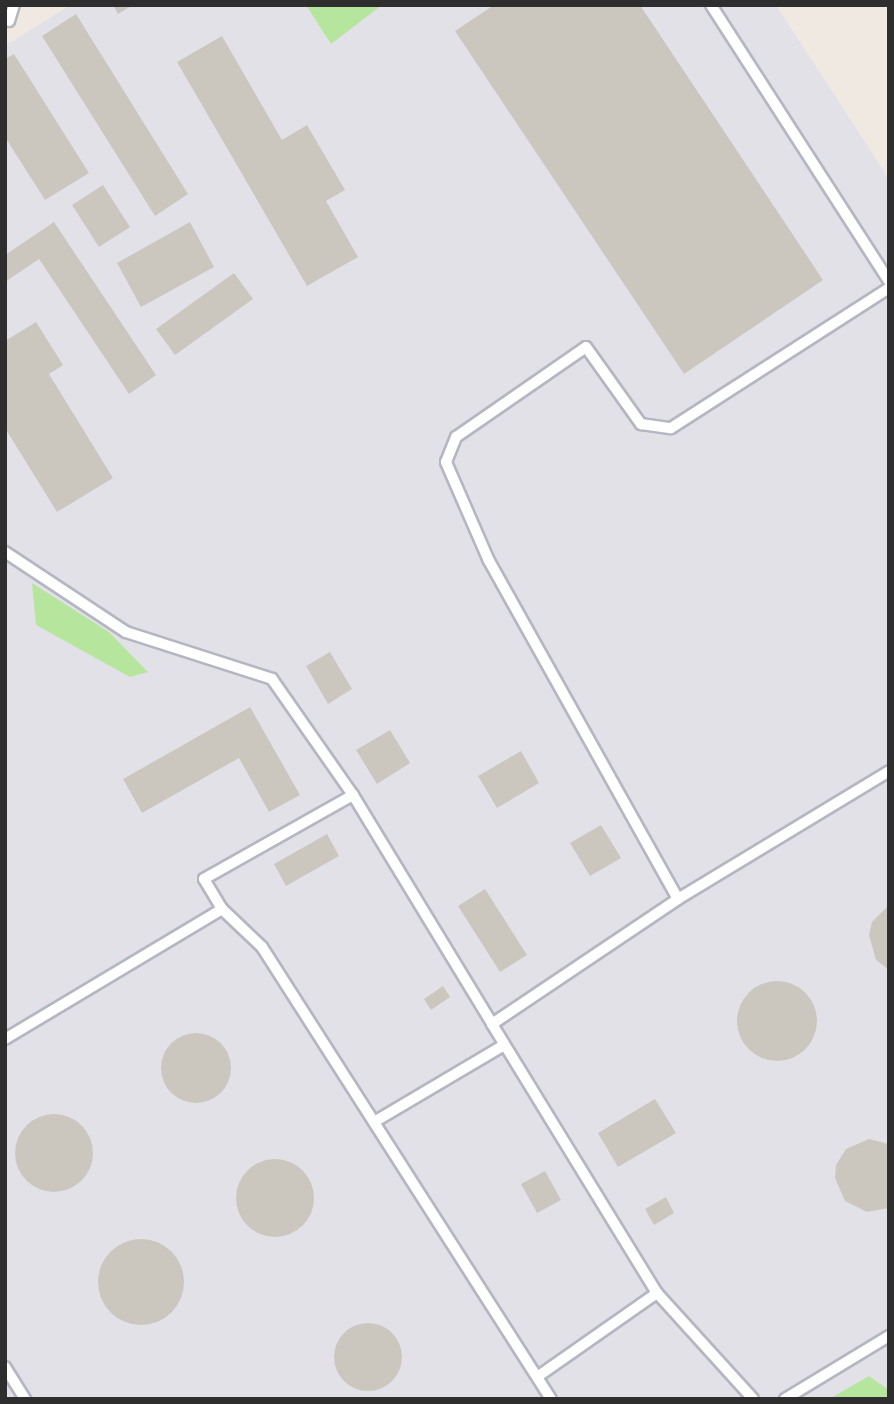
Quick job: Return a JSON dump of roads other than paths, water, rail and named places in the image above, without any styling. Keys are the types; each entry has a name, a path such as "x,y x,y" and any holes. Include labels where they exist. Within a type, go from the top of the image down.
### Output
{"lane":[{"path":"9,21 14,5"},
{"path":"711,5 889,281"},
{"path":"678,899 488,561 446,462 456,437 586,347 641,424 671,428 889,288"},
{"path":"5,552 126,632 272,679 353,795 503,1045 657,1293 753,1399"},
{"path":"492,1024 678,899 889,771"},
{"path":"353,795 204,879 222,909 262,947 551,1399"},
{"path":"5,1039 222,909"},
{"path":"374,1122 503,1045"},
{"path":"537,1377 657,1293"},
{"path":"785,1399 889,1336"},
{"path":"5,1367 24,1399"}]}
